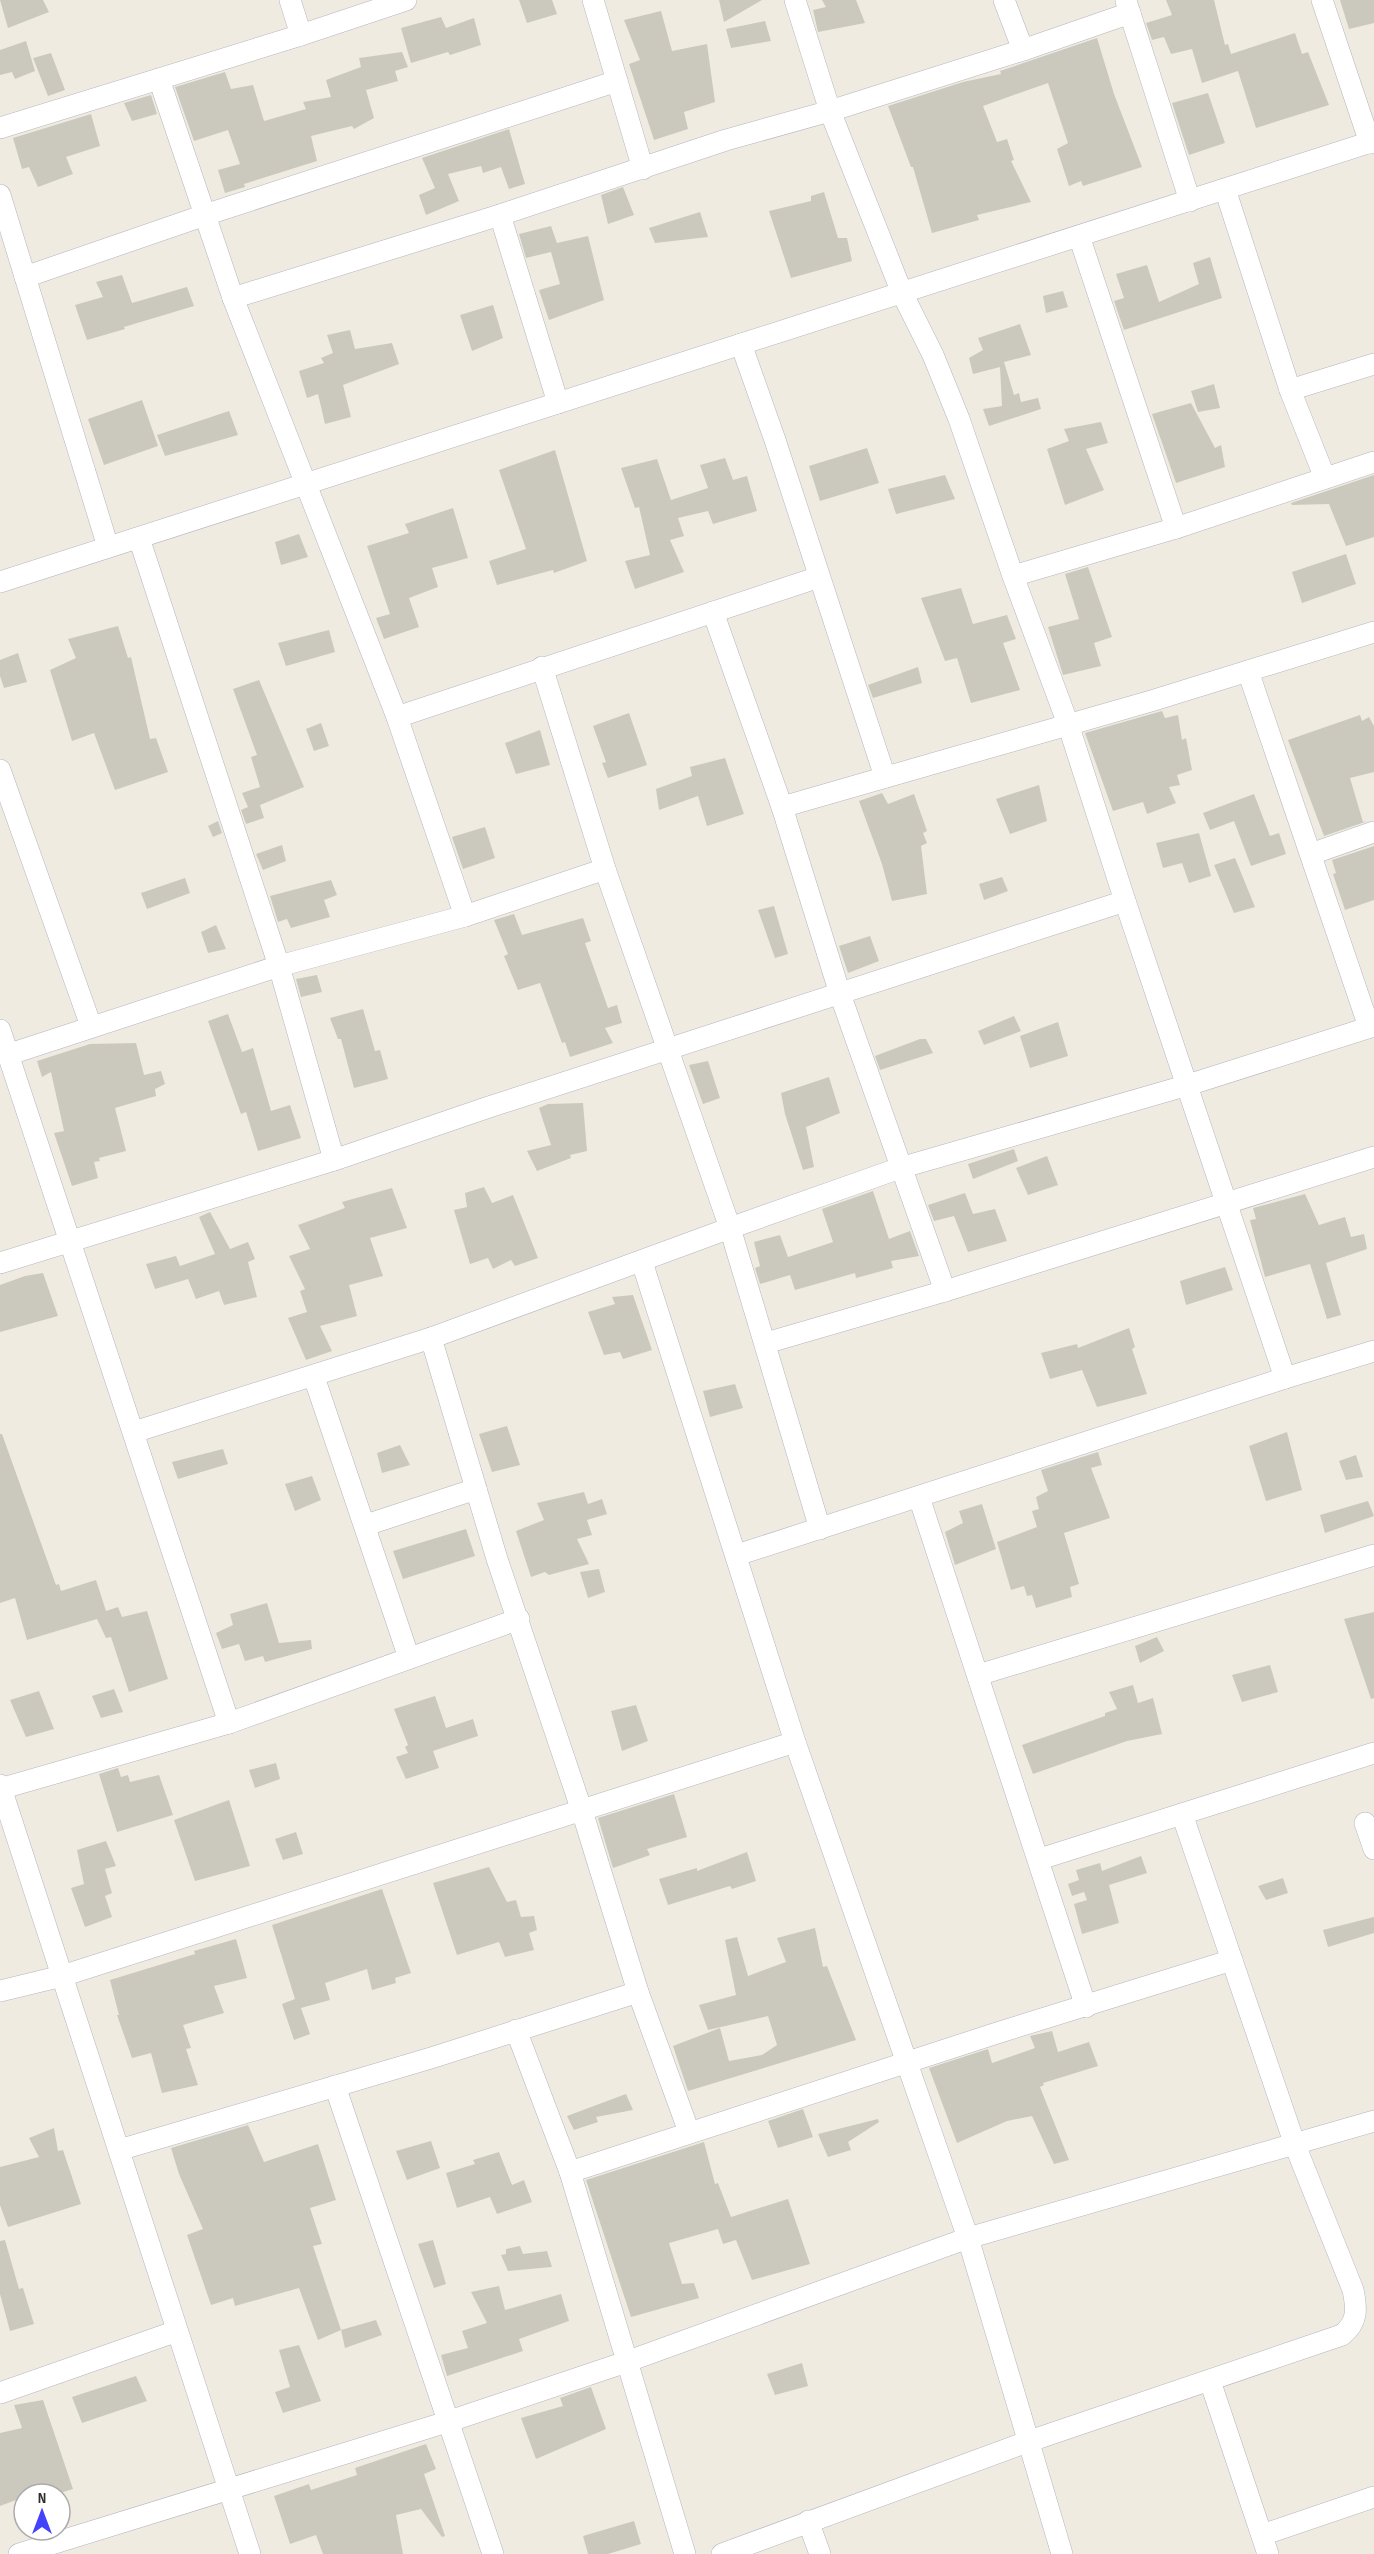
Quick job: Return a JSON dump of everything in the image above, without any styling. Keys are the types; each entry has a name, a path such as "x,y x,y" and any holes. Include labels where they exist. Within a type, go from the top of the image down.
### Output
{"street":[{"path":"290,0 301,35"},
{"path":"0,128 301,35 405,0"},
{"path":"593,0 643,169"},
{"path":"795,0 830,111 902,293 933,355 959,419 1013,576 1068,724 1125,902 1285,1377"},
{"path":"1004,0 1023,50"},
{"path":"0,582 1372,142 1322,0"},
{"path":"233,298 643,169 726,140 830,111 1023,50 1128,7 1190,201"},
{"path":"159,79 233,298 397,717 465,916"},
{"path":"25,277 205,214 617,81"},
{"path":"1225,189 1290,390 1325,478"},
{"path":"0,195 108,548"},
{"path":"500,214 558,403"},
{"path":"1078,236 1176,528"},
{"path":"741,344 775,440 885,777"},
{"path":"1290,390 1374,364"},
{"path":"1013,576 1176,528 1374,462"},
{"path":"139,538 279,966 334,1160"},
{"path":"397,717 819,577"},
{"path":"713,612 782,807 840,994 945,1291"},
{"path":"782,807 1374,632"},
{"path":"542,667 605,869 670,1050 730,1228 820,1529"},
{"path":"134,1432 314,1377 431,1338 900,1168 1188,1085 1372,1026 1248,670"},
{"path":"0,770 6,812 91,1026"},
{"path":"1311,854 1374,832"},
{"path":"10,1054 279,966 465,916 605,869"},
{"path":"0,1263 334,1160 489,1107 1125,902"},
{"path":"0,1030 10,1054 229,1723"},
{"path":"766,1344 1226,1205 1374,1157"},
{"path":"642,1262 795,1742 968,2238 1062,2554"},
{"path":"431,1338 497,1559 582,1811 638,1992 689,2132"},
{"path":"737,1555 1285,1377 1372,1358"},
{"path":"314,1377 410,1658"},
{"path":"366,1525 476,1489"},
{"path":"920,1497 1006,1765 1040,1859 1086,2007"},
{"path":"978,1675 1374,1555"},
{"path":"250,2554 0,1788 229,1723 519,1619"},
{"path":"0,1991 62,1976 795,1742"},
{"path":"1040,1859 1374,1753"},
{"path":"722,2554 1027,2442 1342,2335 1353,2326 1357,2310 1353,2290 1295,2145 1182,1814"},
{"path":"1365,1823 1374,1849"},
{"path":"570,2172 689,2132 1232,1960"},
{"path":"119,2150 638,1992"},
{"path":"516,2030 570,2172 686,2554"},
{"path":"335,2086 450,2421 493,2554"},
{"path":"19,2554 67,2546 229,2490 450,2421 626,2362 968,2238 1374,2121"},
{"path":"0,2393 177,2331"},
{"path":"1210,2381 1265,2544 1374,2497"},
{"path":"808,2521 820,2554"}],"building":[{"path":"0,0 43,0 49,12 8,28"},
{"path":"519,0 552,0 557,14 527,23"},
{"path":"719,0 762,0 724,22"},
{"path":"822,0 856,0 865,23 818,32 813,10 826,7"},
{"path":"1166,0 1214,0 1225,45 1228,44 1231,54 1295,33 1302,54 1308,52 1329,105 1256,128 1238,71 1202,83 1192,49 1171,54 1164,37 1152,40 1146,23 1172,15"},
{"path":"1340,0 1374,0 1374,23 1349,29"},
{"path":"661,11 672,51 707,44 715,102 684,112 688,129 654,140 629,64 640,60 624,20"},
{"path":"441,17 446,28 474,18 481,45 450,55 448,52 411,63 401,28"},
{"path":"765,21 771,41 731,48 726,29"},
{"path":"1097,38 1114,94 1142,167 1083,186 1081,181 1069,186 1057,149 1068,143 1048,83 983,106 997,142 1007,139 1014,160 1011,161 1031,202 977,215 979,220 932,233 913,167 911,167 888,106 963,82 1001,74 1000,71"},
{"path":"26,41 35,71 15,79 12,72 0,75 0,50"},
{"path":"402,52 408,67 395,71 398,81 366,90 374,118 354,129 352,126 311,136 317,161 244,184 245,187 225,193 218,170 240,164 228,130 194,141 175,87 225,72 231,89 253,85 264,121 306,109 303,102 331,97 326,80 361,67 359,58"},
{"path":"51,53 65,90 48,96 33,58"},
{"path":"1208,93 1225,143 1189,155 1172,103"},
{"path":"151,95 157,114 132,121 124,103"},
{"path":"91,114 100,146 66,157 73,174 38,187 29,167 22,169 13,138"},
{"path":"509,129 525,184 509,189 501,167 483,173 481,166 448,174 459,201 426,215 419,195 435,188 422,158"},
{"path":"623,187 634,215 608,224 601,195"},
{"path":"824,192 838,238 847,238 852,261 791,278 769,211 811,201 811,196"},
{"path":"700,212 708,237 655,243 649,228"},
{"path":"551,226 557,243 588,236 604,300 549,320 539,290 560,284 551,252 526,258 519,234"},
{"path":"1210,257 1222,298 1124,330 1114,301 1124,298 1116,274 1147,265 1159,302 1199,284 1193,263"},
{"path":"122,275 132,303 187,287 194,306 87,340 75,305 103,297 96,282"},
{"path":"1063,291 1068,307 1046,313 1043,296"},
{"path":"493,305 503,338 472,351 460,315"},
{"path":"1020,324 1031,355 1004,362 1014,395 1019,393 1021,402 1038,398 1041,409 989,426 983,409 1002,406 1000,367 973,374 969,358 983,350 978,338"},
{"path":"350,330 355,349 392,343 399,364 343,385 351,417 325,424 318,394 307,398 299,371 324,363 321,358 333,353 327,335"},
{"path":"1214,384 1220,408 1198,412 1191,391"},
{"path":"142,400 158,446 104,465 88,419"},
{"path":"1191,403 1215,448 1221,445 1225,467 1176,483 1152,414"},
{"path":"229,411 238,435 165,456 157,435"},
{"path":"1101,422 1108,443 1086,449 1104,490 1065,505 1047,449 1069,441 1064,429"},
{"path":"867,448 879,483 820,501 809,466"},
{"path":"555,450 587,561 554,573 553,570 497,585 489,561 526,549 499,470"},
{"path":"725,458 733,480 747,476 757,511 713,524 708,511 678,518 684,536 670,540 684,572 635,589 625,561 650,555 639,507 635,508 621,468 657,459 671,500 708,488 700,465"},
{"path":"945,475 955,499 896,514 888,489"},
{"path":"1374,475 1374,537 1346,546 1329,504 1292,505 1291,503"},
{"path":"453,508 468,558 432,568 438,587 409,598 419,627 384,639 376,618 390,614 367,546 409,533 405,524"},
{"path":"299,534 308,557 281,565 275,542"},
{"path":"1346,554 1356,584 1302,603 1292,572"},
{"path":"1088,567 1112,637 1094,643 1101,666 1063,675 1048,627 1079,619 1065,574"},
{"path":"961,588 973,624 1007,615 1016,639 1003,643 1020,690 971,703 957,658 945,661 921,598"},
{"path":"118,626 128,658 131,657 150,739 156,738 168,772 115,790 94,733 72,741 50,670 76,658 68,639"},
{"path":"329,630 335,652 286,666 278,643"},
{"path":"18,653 27,682 4,688 0,676 0,660"},
{"path":"918,667 922,683 873,698 868,685"},
{"path":"259,680 304,787 260,805 264,818 246,824 241,810 248,807 242,793 260,787 251,757 257,755 233,689"},
{"path":"1162,711 1165,718 1178,715 1182,740 1186,738 1192,770 1177,775 1180,785 1169,787 1176,803 1147,814 1143,802 1113,811 1085,733"},
{"path":"629,713 647,765 608,778 602,763 606,762 593,726"},
{"path":"1360,715 1362,721 1369,717 1374,726 1374,772 1350,778 1363,822 1368,821 1324,836 1288,740"},
{"path":"321,723 329,746 314,751 306,729"},
{"path":"540,730 550,765 516,774 505,743"},
{"path":"725,758 744,814 707,826 698,796 659,810 656,789 692,776 690,767"},
{"path":"1039,785 1047,821 1010,834 996,799"},
{"path":"882,793 888,804 914,794 927,831 923,833 927,843 921,846 927,894 892,901 882,864 859,801"},
{"path":"1254,794 1270,836 1279,833 1286,854 1251,866 1234,821 1210,830 1203,813"},
{"path":"218,821 222,833 213,837 208,826"},
{"path":"485,827 495,858 463,869 452,837"},
{"path":"1199,833 1211,876 1189,883 1182,863 1163,868 1156,843"},
{"path":"282,845 286,861 263,870 256,854"},
{"path":"1374,846 1374,900 1345,910 1333,874 1336,873 1332,860"},
{"path":"1235,858 1255,907 1234,913 1214,865"},
{"path":"1002,877 1008,891 984,900 979,884"},
{"path":"185,878 190,893 147,909 141,893"},
{"path":"331,880 337,895 324,900 330,917 291,928 287,919 278,922 270,896"},
{"path":"774,906 788,954 775,958 758,910"},
{"path":"514,914 522,935 583,918 591,941 585,943 608,1008 617,1005 622,1023 605,1028 613,1043 570,1057 565,1042 562,1043 540,983 518,990 504,956 508,954 494,920"},
{"path":"216,925 226,949 208,953 201,932"},
{"path":"870,936 879,961 848,973 839,946"},
{"path":"317,975 322,992 301,997 296,979"},
{"path":"363,1009 375,1051 380,1050 388,1079 354,1088 341,1039 338,1039 330,1018"},
{"path":"228,1014 242,1052 253,1048 271,1111 290,1105 301,1138 258,1151 246,1112 241,1114 208,1021"},
{"path":"1014,1016 1021,1031 984,1045 978,1031"},
{"path":"1058,1022 1068,1056 1030,1068 1020,1036"},
{"path":"920,1039 926,1039 933,1053 880,1070 875,1056"},
{"path":"136,1043 144,1075 161,1071 165,1084 155,1089 156,1096 115,1108 126,1151 99,1158 100,1161 94,1162 98,1178 72,1186 54,1133 64,1131 51,1072 42,1077 37,1061 90,1044"},
{"path":"708,1061 720,1098 703,1104 689,1065"},
{"path":"829,1077 840,1113 806,1127 814,1167 803,1170 785,1114 781,1093"},
{"path":"583,1103 587,1151 570,1155 571,1158 537,1171 527,1151 551,1145 539,1108 548,1104"},
{"path":"1014,1149 1018,1161 973,1179 968,1164"},
{"path":"1047,1156 1058,1185 1028,1195 1016,1168"},
{"path":"484,1187 492,1203 513,1195 538,1258 515,1266 511,1260 493,1269 488,1258 470,1264 454,1210 467,1207 465,1193"},
{"path":"392,1188 407,1228 370,1238 383,1276 349,1285 357,1316 320,1326 332,1351 306,1360 288,1318 307,1312 300,1291 305,1289 289,1256 310,1249 298,1225 345,1208 342,1202"},
{"path":"873,1191 889,1239 910,1231 919,1256 891,1261 893,1268 856,1278 855,1273 795,1290 790,1275 760,1284 755,1268 760,1266 754,1242 780,1235 788,1257 833,1242 822,1209"},
{"path":"965,1193 973,1214 995,1209 1007,1241 968,1252 954,1216 934,1221 928,1205"},
{"path":"1305,1194 1319,1225 1345,1217 1351,1237 1364,1234 1367,1249 1326,1263 1341,1315 1327,1319 1310,1264 1265,1277 1250,1220 1256,1219 1253,1208"},
{"path":"210,1212 230,1249 248,1242 255,1259 248,1262 257,1297 224,1305 219,1291 196,1299 188,1279 155,1289 146,1264 176,1256 180,1266 215,1254 199,1217"},
{"path":"1225,1267 1233,1290 1186,1305 1180,1281"},
{"path":"43,1273 58,1316 0,1332 0,1285 25,1276"},
{"path":"633,1295 652,1350 623,1359 620,1352 604,1355 588,1312 615,1304 612,1297"},
{"path":"1129,1328 1135,1347 1132,1349 1147,1394 1097,1407 1082,1370 1050,1379 1041,1353 1077,1344 1078,1348"},
{"path":"735,1384 743,1408 710,1417 703,1391"},
{"path":"507,1426 520,1465 492,1472 479,1434"},
{"path":"1287,1432 1302,1490 1266,1501 1249,1446"},
{"path":"0,1434 2,1434 56,1585 59,1584 61,1591 96,1580 106,1611 118,1607 122,1617 147,1611 168,1679 129,1692 111,1637 106,1638 97,1619 27,1640 15,1598 0,1603"},
{"path":"400,1445 410,1465 382,1473 377,1453"},
{"path":"223,1449 228,1464 178,1479 172,1462"},
{"path":"1098,1452 1102,1465 1091,1468 1110,1518 1064,1533 1079,1584 1070,1587 1072,1597 1036,1608 1032,1595 1027,1596 1024,1586 1011,1590 997,1542 1037,1527 1032,1511 1039,1509 1036,1497 1048,1491 1041,1470"},
{"path":"1356,1455 1363,1477 1346,1480 1339,1461"},
{"path":"312,1476 321,1500 295,1511 285,1484"},
{"path":"584,1492 588,1504 602,1499 607,1514 587,1520 592,1535 577,1539 589,1564 549,1575 545,1572 531,1577 516,1531 544,1520 537,1503"},
{"path":"1368,1501 1374,1516 1325,1533 1320,1515"},
{"path":"982,1504 996,1549 955,1565 945,1532 963,1523 959,1511"},
{"path":"466,1529 475,1556 403,1579 393,1551"},
{"path":"599,1569 605,1592 588,1598 580,1572"},
{"path":"267,1603 279,1643 311,1640 312,1649 265,1662 263,1656 245,1661 239,1644 222,1649 216,1633 233,1625 230,1614"},
{"path":"1374,1612 1374,1698 1371,1699 1344,1619"},
{"path":"1157,1637 1164,1651 1140,1663 1135,1646"},
{"path":"1270,1665 1278,1692 1242,1702 1232,1675"},
{"path":"1133,1685 1138,1703 1153,1698 1162,1734 1127,1741 1033,1774 1022,1745 1105,1716 1105,1713 1117,1709 1109,1692"},
{"path":"114,1689 123,1712 101,1718 92,1696"},
{"path":"39,1691 54,1729 26,1737 10,1700"},
{"path":"435,1696 446,1728 473,1719 478,1736 433,1751 439,1768 406,1779 396,1757 408,1753 405,1747 408,1745 394,1709"},
{"path":"636,1705 648,1741 622,1751 611,1711"},
{"path":"276,1763 280,1779 255,1788 249,1770"},
{"path":"118,1768 121,1777 128,1775 130,1782 159,1775 173,1815 117,1832 99,1774"},
{"path":"674,1794 687,1837 647,1849 650,1855 613,1868 598,1818"},
{"path":"229,1800 250,1866 195,1881 174,1820"},
{"path":"296,1832 303,1854 283,1860 275,1839"},
{"path":"106,1841 116,1866 105,1869 112,1893 105,1896 112,1917 85,1927 71,1888 84,1884 77,1850"},
{"path":"747,1852 756,1881 732,1889 730,1886 668,1905 659,1879 697,1868 697,1871"},
{"path":"1141,1856 1147,1873 1109,1885 1119,1923 1082,1934 1074,1904 1087,1900 1084,1892 1072,1896 1068,1884 1079,1880 1076,1870 1100,1863 1102,1871"},
{"path":"489,1867 507,1902 516,1900 521,1917 534,1916 537,1930 529,1933 534,1950 505,1957 499,1942 457,1955 433,1883"},
{"path":"1283,1878 1288,1893 1266,1900 1258,1886"},
{"path":"382,1889 411,1973 395,1978 396,1983 372,1990 367,1969 325,1983 330,2000 301,2008 310,2034 294,2040 282,2004 295,1999 272,1925"},
{"path":"1374,1917 1374,1933 1328,1947 1323,1930"},
{"path":"815,1928 823,1967 827,1966 856,2040 688,2091 673,2046 720,2028 729,2061 762,2055 777,2045 768,2016 708,2030 699,2005 736,1995 725,1940 737,1937 748,1976 786,1962 777,1938"},
{"path":"236,1939 247,1978 214,1986 224,2013 183,2025 191,2048 186,2049 198,2085 162,2093 151,2053 132,2058 117,2015 119,2015 110,1980"},
{"path":"1052,2031 1058,2052 1089,2042 1098,2066 1043,2083 1044,2085 1040,2087 1069,2160 1054,2164 1032,2116 1007,2121 957,2143 929,2068 988,2049 992,2063 1035,2048 1030,2036"},
{"path":"626,2094 633,2110 596,2117 598,2122 574,2130 567,2116"},
{"path":"803,2109 813,2137 778,2148 768,2121"},
{"path":"878,2119 879,2122 848,2142 851,2150 828,2157 818,2134"},
{"path":"248,2125 264,2162 318,2144 336,2200 310,2208 322,2244 313,2246 341,2330 318,2340 299,2288 235,2306 233,2298 211,2305 187,2235 203,2229 179,2174 171,2148"},
{"path":"54,2128 58,2151 63,2150 81,2204 8,2227 0,2205 0,2167 39,2157 29,2138"},
{"path":"431,2141 440,2168 407,2180 396,2151"},
{"path":"704,2142 715,2184 718,2183 731,2217 788,2199 810,2264 752,2280 736,2240 723,2244 718,2229 669,2243 682,2284 694,2283 699,2298 631,2317 586,2180"},
{"path":"499,2152 512,2185 524,2180 532,2202 497,2214 490,2197 457,2208 446,2173 475,2164 473,2160"},
{"path":"5,2240 19,2289 23,2288 34,2324 10,2331 0,2294 0,2241"},
{"path":"433,2240 446,2284 434,2288 418,2244"},
{"path":"520,2246 523,2254 547,2251 552,2267 508,2271 501,2255 506,2254 506,2249"},
{"path":"499,2286 505,2310 561,2294 569,2321 519,2339 523,2351 447,2376 441,2355 468,2348 462,2331 487,2323 471,2292"},
{"path":"376,2320 382,2335 345,2348 341,2330"},
{"path":"299,2345 321,2401 283,2413 275,2392 290,2387 279,2350"},
{"path":"802,2363 808,2386 775,2395 767,2374"},
{"path":"136,2376 147,2401 82,2423 72,2397"},
{"path":"591,2387 606,2429 536,2459 521,2418 563,2406 560,2398"},
{"path":"43,2400 71,2482 12,2482 12,2502 0,2506 0,2433 22,2428 14,2405"},
{"path":"426,2444 436,2469 424,2474 445,2536 442,2537 421,2509 396,2515 403,2554 323,2554 316,2535 290,2544 274,2496 309,2484 311,2490 357,2475 355,2468"},
{"path":"634,2521 641,2544 608,2554 588,2554 583,2536"}]}
